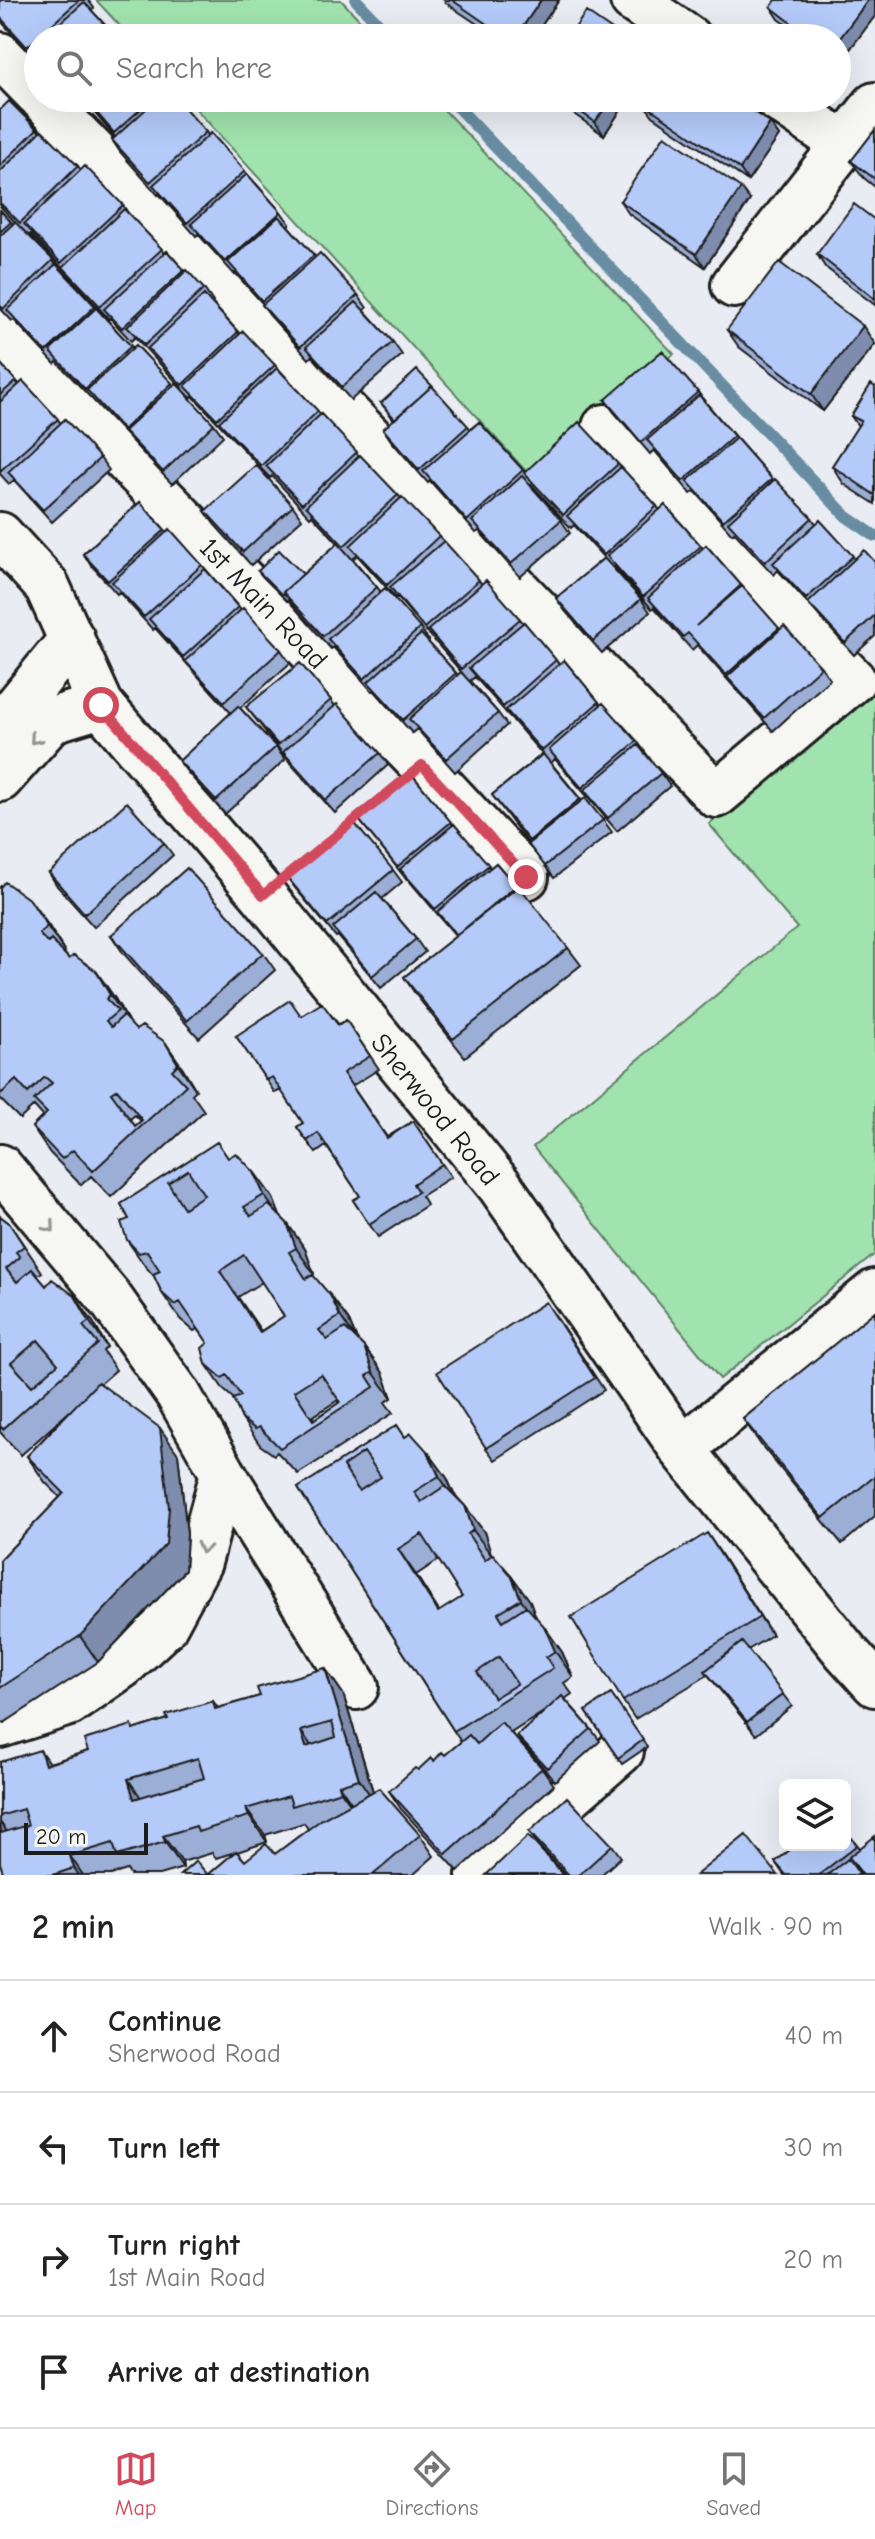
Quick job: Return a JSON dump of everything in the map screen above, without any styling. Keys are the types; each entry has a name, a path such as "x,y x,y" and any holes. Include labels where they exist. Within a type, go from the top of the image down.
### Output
{"street":[{"path":"633,0 668,24"},
{"path":"0,55 24,80"},
{"path":"734,285 875,105"},
{"path":"55,112 716,795 853,680 605,427"},
{"path":"797,112 845,145"},
{"name":"1st Main Road","path":"0,331 409,775 526,877"},
{"name":"Sherwood Road","path":"0,535 47,586 101,705 263,895 500,1186 682,1449 875,1684"},
{"path":"0,727 72,639"},
{"path":"0,779 52,720 101,705"},
{"path":"263,895 299,865"},
{"path":"0,1167 109,1297 178,1394 223,1473 356,1687"},
{"path":"682,1449 875,1292"},
{"path":"0,1725 69,1703 122,1666 164,1627 199,1562 223,1473"},
{"path":"479,1875 621,1751"}],"green space":[{"path":"96,0 341,0 364,24 118,24"},
{"path":"199,112 446,112 674,354 534,480"},
{"path":"875,678 875,1254 720,1379 533,1147 797,928 709,824"}],"building":[{"path":"0,0 79,0 52,24 24,24 24,44 0,17"},
{"path":"452,0 541,0 525,24 487,24"},
{"path":"776,0 868,0 850,24 793,24 771,7"},
{"path":"84,2 104,24 60,24"},
{"path":"586,12 604,24 578,24"},
{"path":"9,101 37,129 0,166 0,110"},
{"path":"96,112 137,112 114,133"},
{"path":"143,112 188,112 206,132 150,182 112,140"},
{"path":"581,112 602,112 595,122"},
{"path":"656,112 754,112 770,123 740,169"},
{"path":"42,130 78,166 20,223 0,203 0,172"},
{"path":"875,130 875,179 851,161"},
{"path":"211,133 245,171 187,223 153,185"},
{"path":"665,135 741,188 696,254 620,201"},
{"path":"85,166 123,205 61,263 24,224"},
{"path":"247,174 281,212 225,262 191,224"},
{"path":"854,204 875,220 875,299 817,254"},
{"path":"124,209 162,249 100,306 63,267"},
{"path":"0,210 11,222 0,232"},
{"path":"279,216 314,255 262,301 228,262"},
{"path":"15,222 53,260 3,309 0,305 0,236"},
{"path":"167,251 184,270 122,328 104,309"},
{"path":"320,253 358,295 300,347 262,305"},
{"path":"779,262 863,326 811,394 727,330"},
{"path":"56,264 95,306 46,352 7,310"},
{"path":"187,270 204,289 145,345 127,327"},
{"path":"204,295 238,332 182,385 148,348"},
{"path":"356,302 393,342 342,387 306,347"},
{"path":"96,308 131,346 85,389 50,351"},
{"path":"243,331 275,365 217,419 185,386"},
{"path":"136,345 172,383 123,430 87,390"},
{"path":"662,351 698,392 641,442 605,400"},
{"path":"0,363 16,381 0,395"},
{"path":"277,368 318,411 261,466 219,422"},
{"path":"417,370 434,388 432,386 395,419 381,403"},
{"path":"23,381 58,419 0,471 0,402"},
{"path":"176,383 214,424 163,472 124,431"},
{"path":"871,384 875,387 875,495 832,466 861,421 851,416"},
{"path":"432,386 468,426 419,470 383,429"},
{"path":"699,395 734,436 683,481 647,440"},
{"path":"321,414 357,452 302,504 266,466"},
{"path":"65,419 100,458 43,510 8,472"},
{"path":"479,422 523,470 467,521 423,471"},
{"path":"579,422 618,464 563,515 524,473"},
{"path":"736,438 772,479 723,521 687,481"},
{"path":"360,455 398,495 344,546 306,506"},
{"path":"256,465 293,506 243,552 205,511"},
{"path":"621,467 657,506 604,555 567,516"},
{"path":"522,476 561,520 511,564 472,521"},
{"path":"775,479 812,518 765,562 728,522"},
{"path":"402,497 439,536 387,585 350,546"},
{"path":"140,502 165,530 108,581 83,554"},
{"path":"665,505 701,546 643,597 607,556"},
{"path":"820,520 853,556 806,599 773,563"},
{"path":"170,529 202,565 144,617 112,582"},
{"path":"444,541 479,580 424,628 390,587"},
{"path":"338,543 377,587 323,636 283,592"},
{"path":"706,545 741,585 696,626 742,586 779,628 726,675 688,633 683,637 648,598"},
{"path":"279,550 303,574 282,595 258,571"},
{"path":"864,550 875,562 875,615 845,643 808,603"},
{"path":"604,558 641,599 593,641 556,598"},
{"path":"205,569 238,607 183,657 149,619"},
{"path":"486,580 520,619 461,669 428,630"},
{"path":"385,588 420,628 364,679 328,639"},
{"path":"243,608 281,650 224,702 185,661"},
{"path":"524,622 556,660 503,707 469,668"},
{"path":"784,626 821,667 764,718 727,677"},
{"path":"421,634 456,673 403,720 368,682"},
{"path":"564,660 599,702 542,751 506,710"},
{"path":"300,663 331,700 278,745 246,707"},
{"path":"461,672 498,713 446,759 409,719"},
{"path":"603,703 637,741 582,788 549,750"},
{"path":"337,704 380,753 326,800 283,752"},
{"path":"238,706 276,747 216,801 179,761"},
{"path":"638,745 661,773 608,818 584,790"},
{"path":"543,754 580,799 529,841 492,795"},
{"path":"410,772 451,822 397,867 356,816"},
{"path":"585,798 603,820 545,866 528,844"},
{"path":"127,802 164,843 85,914 49,873"},
{"path":"352,820 393,870 327,925 286,876"},
{"path":"454,824 489,865 435,909 400,869"},
{"path":"496,863 516,886 457,935 437,912"},
{"path":"187,868 263,953 187,1021 111,935"},
{"path":"5,882 30,900 47,926 39,934 48,943 51,940 69,959 74,955 96,971 110,995 106,999 118,1011 106,1021 111,1027 123,1016 136,1030 142,1026 165,1042 178,1064 172,1070 186,1085 93,1171 73,1150 62,1159 32,1127 47,1113 34,1100 52,1083 45,1077 28,1093 16,1080 0,1092 0,887","holes":["117,1089 142,1120 135,1126 111,1093"]},
{"path":"519,886 568,948 453,1039 404,977"},
{"path":"376,892 416,939 372,976 333,928"},
{"path":"290,1000 301,1016 322,1003 338,1025 346,1020 370,1056 343,1073 387,1138 413,1121 442,1164 413,1184 418,1192 369,1224 353,1200 360,1196 318,1133 307,1141 297,1127 303,1123 272,1077 266,1080 236,1036"},
{"path":"217,1142 228,1158 236,1153 254,1172 264,1195 244,1207 251,1216 269,1205 287,1223 296,1248 289,1252 306,1279 313,1275 330,1295 340,1316 319,1330 327,1340 345,1328 364,1347 373,1372 367,1376 374,1387 280,1448 259,1427 255,1429 242,1419 233,1399 241,1396 227,1375 222,1378 206,1364 202,1348 208,1343 180,1302 175,1305 162,1293 153,1274 160,1271 147,1251 139,1253 127,1240 121,1222 129,1219 121,1204","holes":["188,1170 204,1195 184,1208 168,1183","244,1255 284,1316 260,1332 220,1271","321,1374 340,1402 313,1420 294,1391"]},
{"path":"0,1216 9,1223 24,1246 16,1252 20,1257 6,1269 17,1282 32,1269 46,1286 52,1279 75,1296 89,1321 83,1326 98,1344 3,1429 0,1426","holes":["38,1340 58,1364 32,1386 11,1363"]},
{"path":"546,1302 595,1378 486,1448 437,1372"},
{"path":"875,1311 875,1476 823,1518 743,1419"},
{"path":"98,1382 160,1428 169,1508 166,1544 80,1636 0,1688 0,1560 64,1493 27,1456"},
{"path":"397,1425 405,1437 411,1433 428,1452 439,1476 414,1492 421,1502 445,1486 465,1506 473,1530 468,1534 485,1560 493,1554 511,1575 521,1599 498,1613 503,1621 526,1606 544,1626 555,1651 546,1657 553,1668 454,1731 298,1488","holes":["364,1452 381,1477 359,1491 343,1466","422,1534 462,1597 438,1612 398,1549","499,1657 517,1684 494,1698 477,1672"]},
{"path":"707,1533 760,1617 623,1701 571,1617"},
{"path":"742,1642 783,1694 747,1722 705,1671"},
{"path":"325,1668 359,1779 339,1785 341,1791 292,1806 289,1796 246,1809 249,1816 198,1832 196,1826 163,1836 165,1842 117,1856 113,1843 70,1856 74,1868 53,1875 4,1875 0,1863 0,1829 1,1833 28,1825 23,1809 0,1816 0,1762 40,1750 45,1765 88,1751 84,1740 132,1725 133,1730 168,1719 166,1715 213,1701 215,1709 260,1696 257,1688","holes":["332,1722 336,1737 306,1747 301,1731","198,1758 204,1778 134,1799 128,1779"]},
{"path":"611,1694 643,1740 618,1758 586,1711"},
{"path":"562,1696 591,1729 547,1768 517,1736"},
{"path":"501,1722 542,1768 446,1854 389,1791 415,1768 418,1770 431,1758 434,1761 442,1752 445,1755 469,1735 477,1744"},
{"path":"379,1788 420,1835 373,1875 208,1875 236,1851 245,1861 266,1844 275,1854 322,1819"},
{"path":"567,1797 612,1845 579,1875 569,1875 529,1832"},
{"path":"746,1835 778,1875 696,1875"},
{"path":"528,1836 564,1875 486,1875"},
{"path":"875,1836 875,1875 863,1875 849,1857"},
{"path":"789,1851 849,1851 819,1875 786,1875 775,1862"},
{"path":"848,1859 860,1875 827,1875"},
{"path":"196,1861 208,1875 180,1875"}],"waterway":[{"path":"356,0 379,24"},
{"path":"462,112 846,516 875,536"}],"route":[{"path":"101,705 263,895 422,765 526,877"}]}
